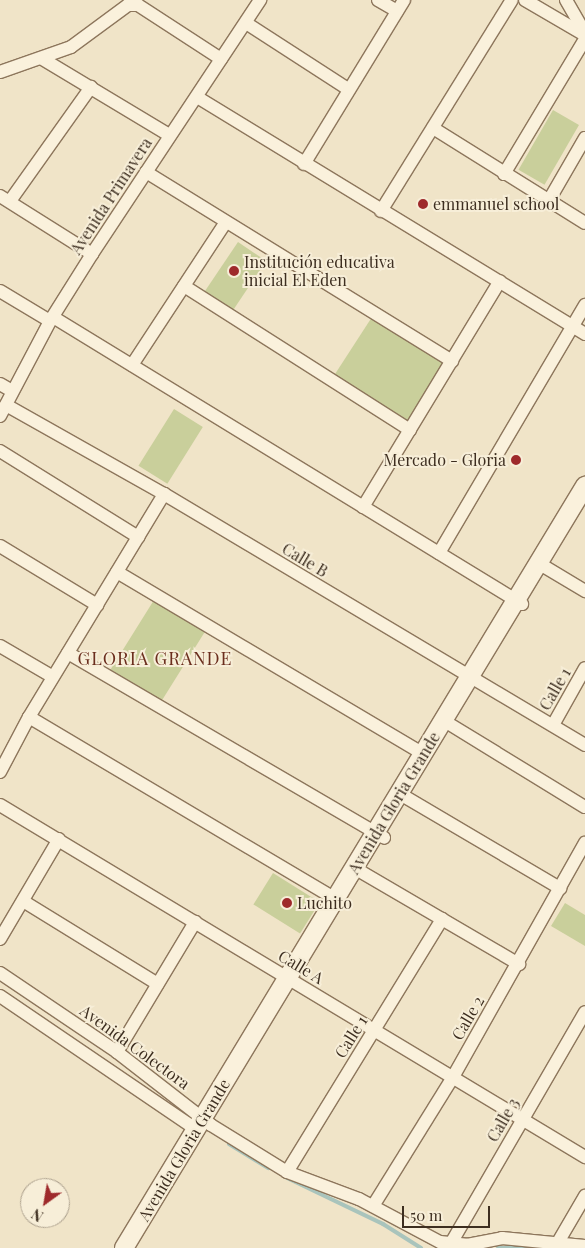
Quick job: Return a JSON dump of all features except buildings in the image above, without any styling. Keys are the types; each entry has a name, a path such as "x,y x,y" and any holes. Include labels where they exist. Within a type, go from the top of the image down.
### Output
{"street":[{"name":"Avenida Primavera","path":"3,411 52,319 92,254 169,136 197,98 260,0"},
{"path":"378,0 397,11"},
{"path":"304,164 404,0"},
{"path":"381,211 512,0"},
{"path":"525,0 585,34"},
{"path":"566,0 585,34"},
{"path":"0,72 71,47 128,5 138,5 221,59"},
{"path":"246,23 348,89"},
{"path":"504,174 585,39"},
{"path":"41,58 169,136"},
{"path":"91,88 5,199 92,254"},
{"path":"197,98 585,334"},
{"path":"433,128 548,202 585,223"},
{"path":"548,202 585,138"},
{"path":"146,172 452,361"},
{"path":"132,365 226,222"},
{"path":"363,507 500,281"},
{"path":"184,286 410,430"},
{"path":"0,291 132,365 519,603"},
{"path":"439,553 585,305"},
{"path":"0,384 12,391"},
{"name":"Calle B","path":"3,411 164,494 585,745"},
{"path":"0,450 138,537"},
{"name":"Avenida Gloria Grande","path":"124,1248 204,1124 291,981 363,873 380,836 424,754 474,679 585,486"},
{"path":"0,772 29,717 164,494"},
{"name":"Avenida Gloria Grande","path":"519,603 545,567 585,502"},
{"path":"0,546 97,604"},
{"path":"545,567 585,591"},
{"path":"117,572 424,754"},
{"path":"0,646 53,677"},
{"path":"68,653 380,836"},
{"name":"Calle 1","path":"553,725 585,668"},
{"name":"Avenida Gloria Grande","path":"291,981 336,899 407,798 451,725 474,679"},
{"path":"29,717 336,899"},
{"path":"451,725 585,806"},
{"path":"407,798 560,888"},
{"name":"Calle A","path":"0,805 585,1157"},
{"path":"0,939 59,839"},
{"name":"Calle 2","path":"373,1206 453,1077 519,964 585,844"},
{"path":"363,873 519,964"},
{"path":"23,901 158,984"},
{"name":"Calle 1","path":"287,1172 442,919"},
{"path":"117,1052 195,922"},
{"name":"Avenida Colectora","path":"0,973 117,1052 204,1124"},
{"name":"Avenida Colectora","path":"0,996 204,1124 287,1172 373,1206 450,1245"},
{"name":"Calle 3","path":"450,1245 585,1012"},
{"name":"Avenida Gloria Grande","path":"137,1248 204,1124"},
{"path":"557,1244 585,1196"},
{"path":"450,1245 502,1238 579,1246"}],"green space":[{"path":"553,110 579,125 544,185 518,170"},
{"path":"238,242 266,261 232,312 203,293"},
{"path":"372,317 446,365 407,425 333,377"},
{"path":"174,409 203,427 167,484 138,466"},
{"path":"154,600 205,632 161,701 111,670"},
{"name":"Luchito","path":"273,873 320,902 300,934 253,904"},
{"path":"565,903 585,915 585,946 551,926"}],"waterway":[{"path":"229,1144 268,1168"},
{"path":"285,1177 383,1224 421,1248"},
{"path":"498,1248 525,1248"}],"place":[{"name":"emmanuel school","path":"423,204"},
{"name":"Institución educativa inicial El Eden","path":"234,271"},
{"name":"Mercado - Gloria","path":"516,460"},
{"name":"Luchito","path":"287,903"}],"district":[{"name":"GLORIA GRANDE","path":"155,658"}]}
